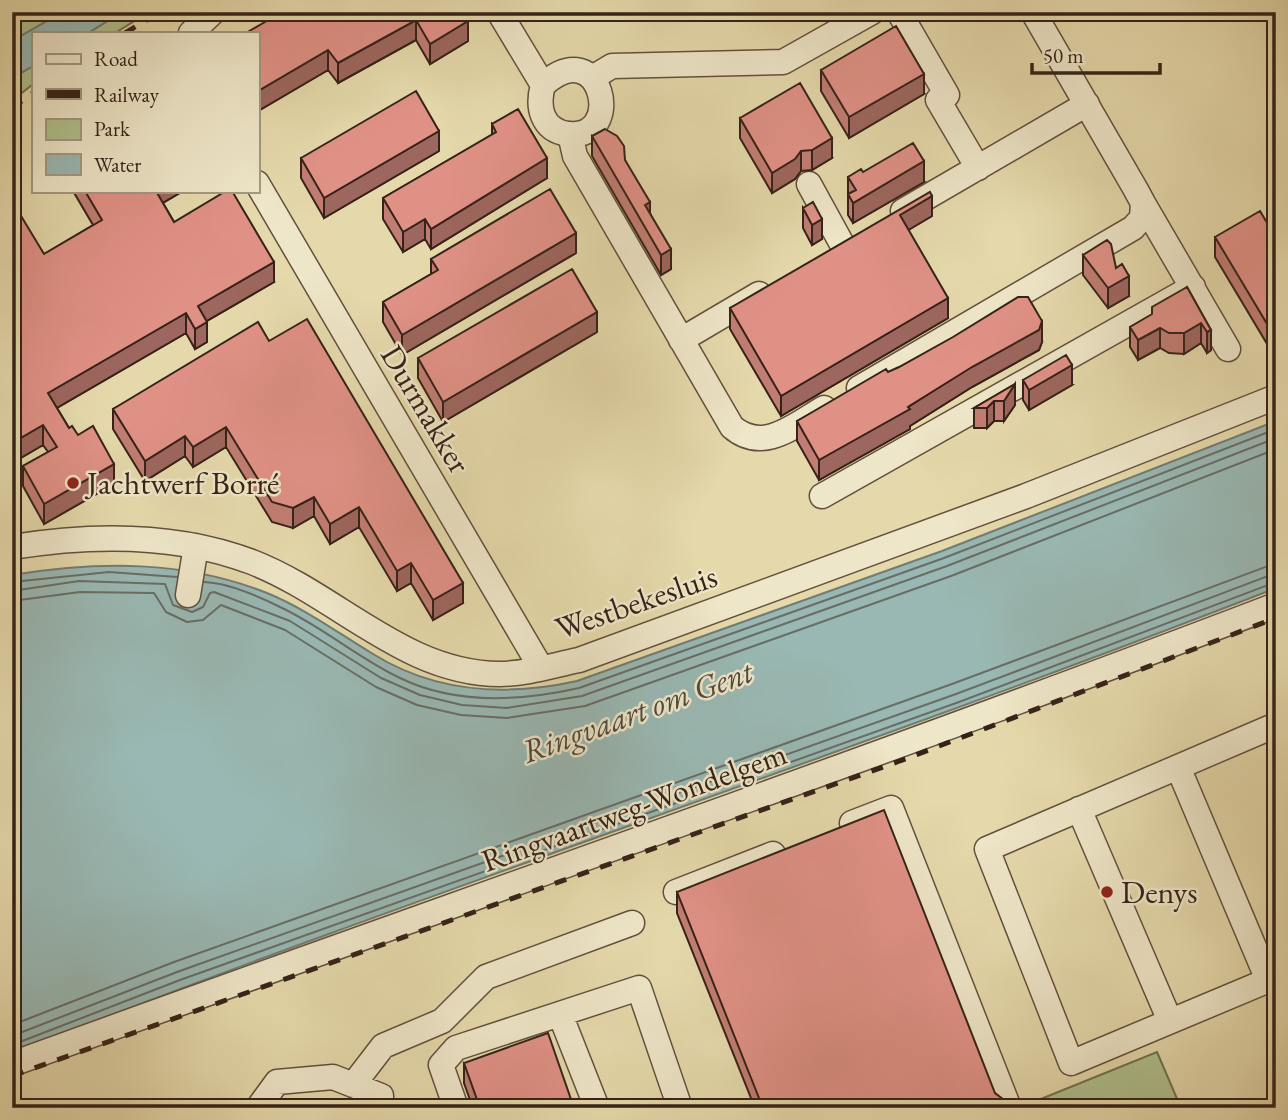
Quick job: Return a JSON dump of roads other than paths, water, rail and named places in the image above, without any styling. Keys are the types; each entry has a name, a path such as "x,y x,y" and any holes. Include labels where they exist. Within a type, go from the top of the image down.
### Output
{"street":[{"path":"192,32 213,12"},
{"path":"499,12 544,85"},
{"path":"592,78 612,66 783,62 872,12"},
{"path":"899,12 947,95 938,100 978,168"},
{"path":"1033,12 1228,349"},
{"path":"572,69 592,78 600,87 603,103 599,119 586,131 570,134 554,129 542,117 538,101 544,85 556,73 572,69"},
{"path":"820,259 1087,104"},
{"path":"570,134 575,156 732,427 743,437 760,441 780,434 1133,228 1142,218 1143,203"},
{"path":"809,184 844,246"},
{"name":"Durmakker","path":"259,186 541,668"},
{"path":"681,340 786,279"},
{"path":"822,496 1193,287"},
{"name":"Westbekesluis","path":"12,547 85,539 133,538 196,546 254,563 302,584 403,649 426,659 468,670 501,674 579,660 1001,506 1276,397"},
{"path":"188,595 196,546"},
{"name":"Ringvaartweg-Wondelgem","path":"12,1065 608,853 1008,707 1276,605"},
{"path":"1178,767 1272,978 1071,1063 987,849 1079,809 1276,725"},
{"path":"828,833 891,808 1009,1108"},
{"path":"1079,809 1170,1021"},
{"path":"676,892 790,848"},
{"path":"353,1085 383,1046 442,1021 486,977 632,923"},
{"path":"456,1108 441,1065 456,1048 639,988 680,1108"},
{"path":"560,1014 597,1108"},
{"path":"258,1108 277,1082 333,1077 381,1096 381,1108"}],"water":[{"path":"63,12 122,12 90,32 32,32 32,67 12,78 12,41"},
{"name":"Ringvaart om Gent","path":"1276,421 1276,588 961,706 327,934 12,1053 12,575 109,566 141,566 204,574 236,582 281,599 373,654 421,677 446,684 497,690 550,686 577,681 942,551"}],"railway":[{"path":"127,32 160,12"},
{"path":"12,108 32,94"},
{"path":"12,1076 897,762 1276,618"}],"place":[{"name":"Jachtwerf Borré","path":"73,483"},
{"name":"Denys","path":"1107,892"}]}
